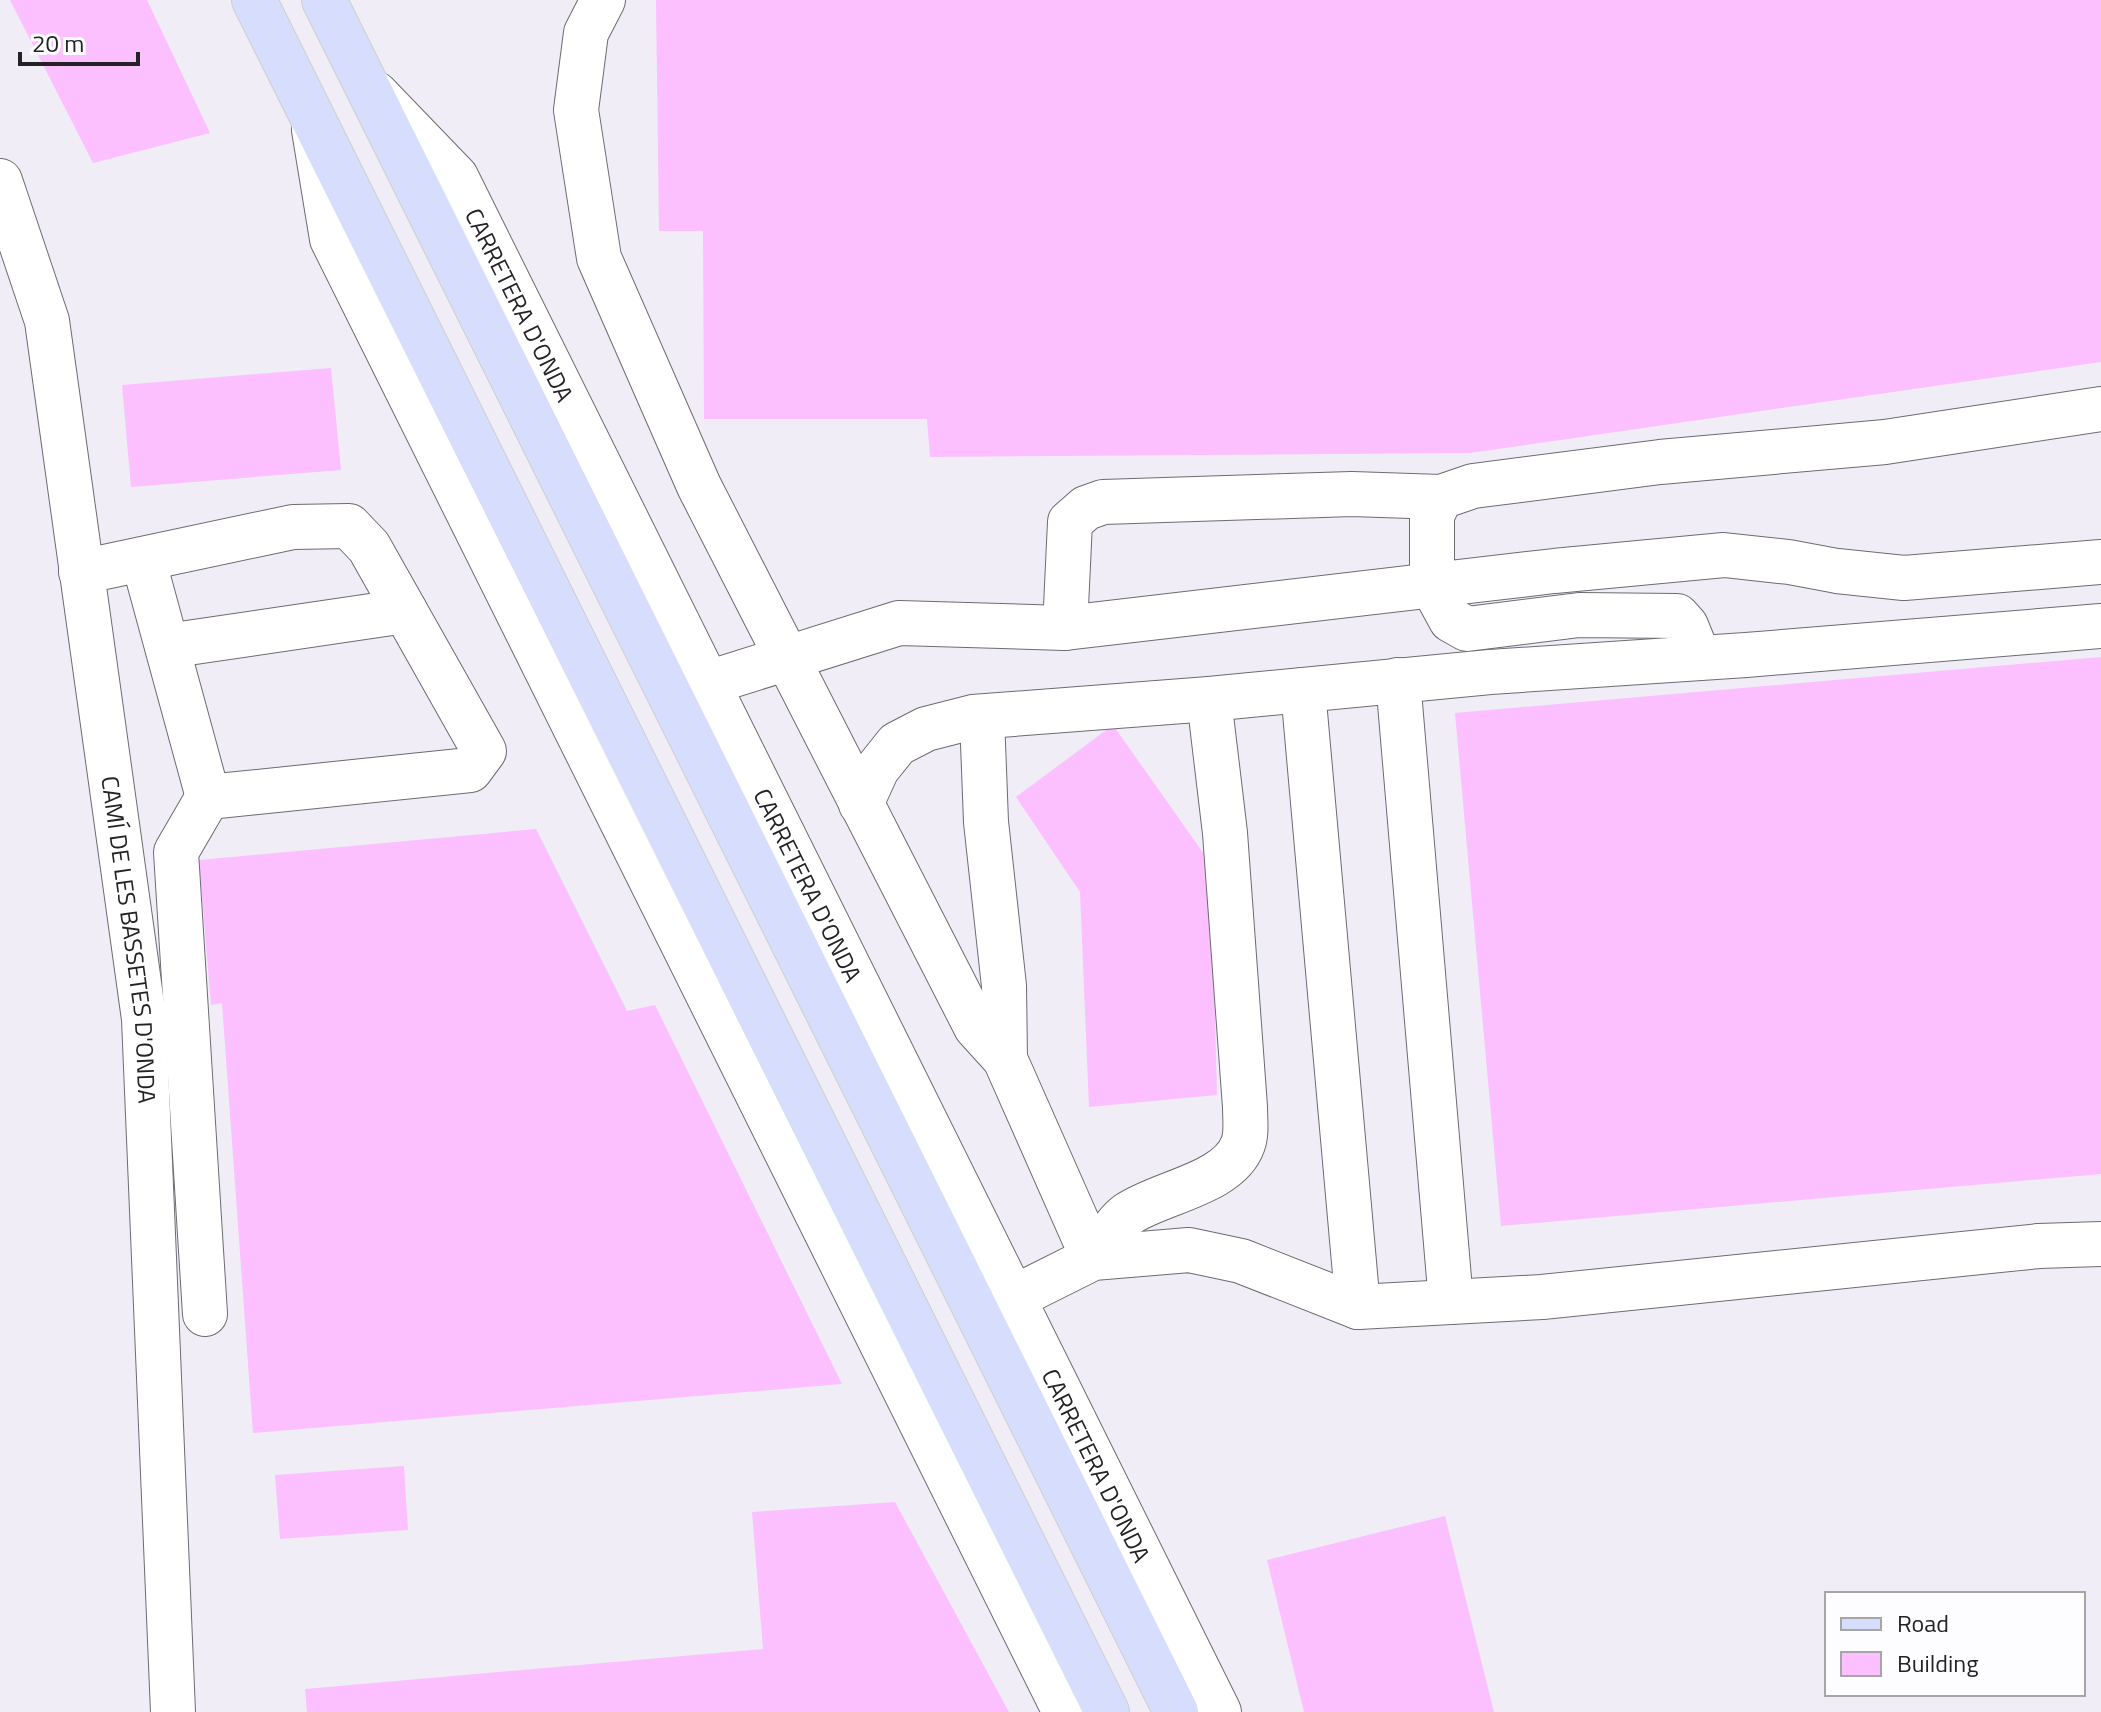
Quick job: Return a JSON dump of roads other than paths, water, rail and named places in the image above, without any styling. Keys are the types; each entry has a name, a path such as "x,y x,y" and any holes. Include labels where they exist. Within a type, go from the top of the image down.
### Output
{"main road":[{"path":"254,0 1107,1712"},
{"name":"CARRETERA D'ONDA","path":"324,0 1176,1712"}],"street":[{"path":"603,0 586,33 576,110 599,258 699,486 976,1027 1005,1059 1093,1258"},
{"name":"CARRETERA D'ONDA","path":"365,82 456,177 1219,1712"},
{"path":"312,115 332,239 1065,1712"},
{"name":"CAMÍ DE LES BASSETES D'ONDA","path":"0,181 47,321 144,1019 173,1712"},
{"path":"1065,628 1070,522 1086,508 1103,502 1352,494 1441,497 1473,486 1660,462 1885,442 2101,409"},
{"path":"1441,497 1432,515 1432,585 1451,620 1467,629 1579,615 1677,616 1686,626 1699,658"},
{"path":"81,572 293,527 349,526 369,547 484,751 470,770 208,797"},
{"path":"708,683 899,623 1065,628 1724,555 1904,578 2101,562"},
{"path":"143,559 208,797 176,852 205,1314"},
{"path":"167,646 405,611"},
{"path":"861,804 877,769 897,744 926,729 982,717 1398,680 2101,626"},
{"path":"1398,680 1451,1302"},
{"path":"1303,690 1358,1307"},
{"path":"1093,1258 1125,1216 1204,1180 1231,1163 1242,1145 1245,1107 1226,849 1209,699"},
{"path":"982,717 986,822 1004,986 1005,1059"},
{"path":"1013,1298 1093,1258 1189,1250 1241,1261 1358,1307 1542,1297 2039,1246 2101,1244"}]}
